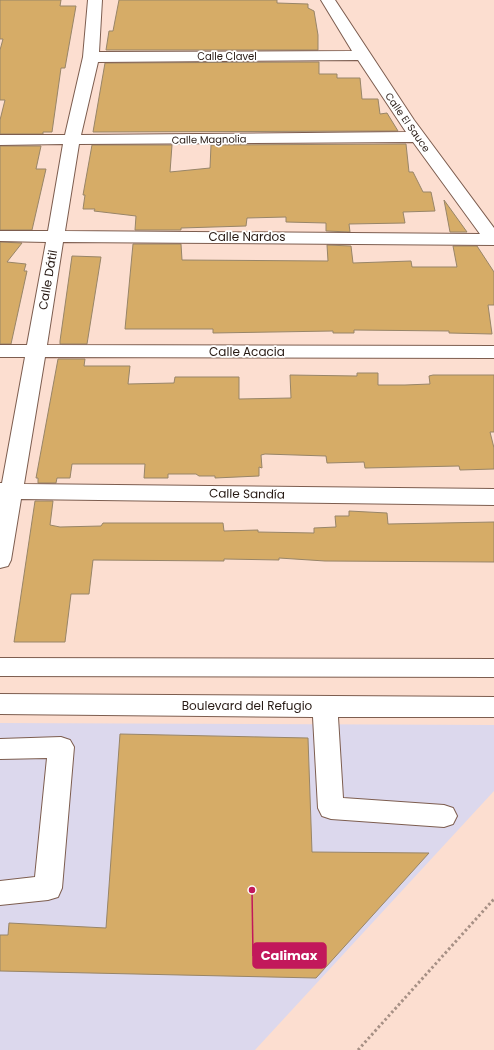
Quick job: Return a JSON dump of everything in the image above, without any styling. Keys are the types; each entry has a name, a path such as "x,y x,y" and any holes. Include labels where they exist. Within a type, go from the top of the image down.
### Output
{"street":[{"name":"Calle Dátil","path":"0,560 5,491 36,351 72,140 91,57 95,0"},
{"name":"Calle El Sauce","path":"328,0 362,55 418,137 494,239"},
{"name":"Calle Clavel","path":"91,57 362,55"},
{"name":"Calle Magnolia","path":"0,140 418,137"},
{"name":"Calle Nardos","path":"0,236 494,239"},
{"name":"Calle Acacia","path":"0,351 494,352"},
{"name":"Calle Sandía","path":"5,491 494,497"},
{"path":"0,666 494,668"},
{"name":"Boulevard del Refugio","path":"0,704 494,707"},
{"path":"325,707 331,808 444,816"},
{"path":"0,749 61,748 48,888 0,893"}],"path":[{"path":"358,1050 494,899"}],"shaded area":[{"path":"0,723 494,725 494,791 255,1050 0,1050"}],"building":[{"path":"0,0 61,0 60,6 76,6 65,68 61,68 52,132 43,132 43,134 0,134 0,120 5,100 0,100 0,50 3,39 0,39"},
{"path":"119,0 277,0 277,3 308,4 308,8 314,11 318,35 318,50 106,50 109,31 113,31"},
{"path":"319,62 319,74 337,74 337,78 360,78 362,99 378,99 380,114 387,113 398,131 93,132 105,63"},
{"path":"406,144 409,172 413,172 423,192 431,192 435,211 403,212 405,223 349,224 350,232 326,231 326,223 286,222 286,217 247,218 246,226 181,228 181,230 135,230 136,216 94,211 95,209 83,209 85,195 83,195 92,145 172,145 170,172 210,168 211,145"},
{"path":"0,146 41,146 36,169 46,169 32,230 0,230"},
{"path":"444,200 467,232 450,232"},
{"path":"0,242 22,243 7,262 26,264 24,271 27,271 11,344 0,344"},
{"path":"133,244 181,244 182,260 328,261 327,245 351,246 353,263 411,261 412,267 457,267 453,246 477,246 494,272 494,305 488,305 492,334 449,333 449,331 354,330 354,333 333,333 333,331 213,333 213,329 125,329"},
{"path":"72,256 101,257 87,344 60,344"},
{"path":"58,359 85,359 84,366 130,366 128,384 174,383 175,377 239,377 239,399 291,398 290,375 357,376 357,373 378,373 378,385 405,385 430,384 429,376 433,375 494,375 494,432 490,432 494,448 494,469 460,470 459,466 365,468 364,462 327,463 326,456 265,454 261,455 262,468 259,467 259,476 215,478 215,476 199,476 196,474 168,474 168,478 144,478 145,464 72,464 70,478 57,478 56,483 38,483 38,478 36,478"},
{"path":"35,501 53,501 50,525 60,527 101,526 103,523 223,523 224,531 258,530 258,532 314,533 314,528 336,527 335,516 349,516 349,511 387,513 388,524 494,522 494,562 325,561 279,558 279,560 224,559 224,561 93,560 89,594 71,594 65,642 14,642"},
{"path":"120,734 308,738 312,852 429,853 316,978 0,971 0,935 8,935 9,923 106,928"}],"place":[{"name":"Calimax","path":"252,890"}]}
